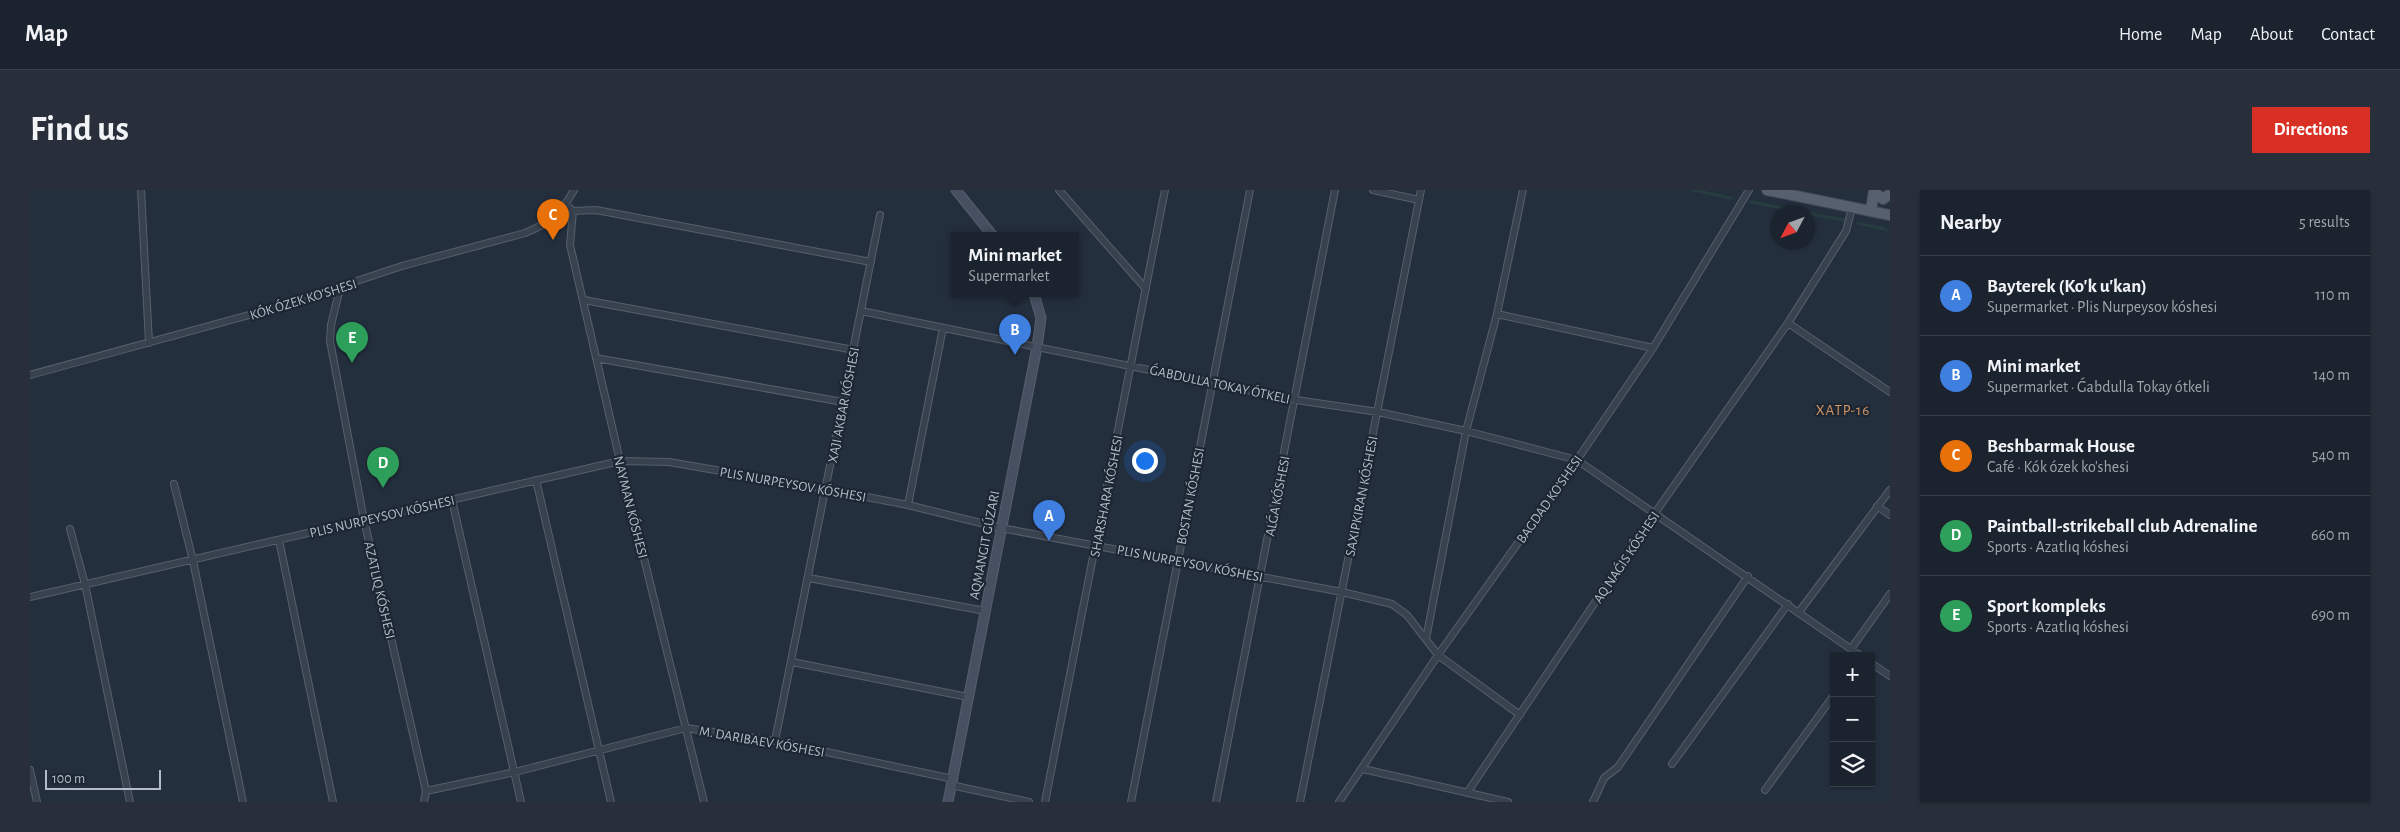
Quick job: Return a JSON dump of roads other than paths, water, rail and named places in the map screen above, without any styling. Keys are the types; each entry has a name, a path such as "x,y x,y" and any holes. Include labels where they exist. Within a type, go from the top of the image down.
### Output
{"main road":[{"path":"1767,190 1890,216"},
{"path":"1871,211 1874,191"},
{"path":"1874,191 1882,199 1890,194"}],"street":[{"path":"141,190 150,342"},
{"path":"574,190 566,204 573,211 596,210 871,262"},
{"path":"956,190 990,232"},
{"path":"1059,190 1146,289"},
{"name":"SHARSHARA KÓSHESI","path":"1045,802 1165,190"},
{"name":"BOSTAN KÓSHESI","path":"1131,802 1250,190"},
{"name":"ALǴA KÓSHESI","path":"1216,802 1296,400 1335,190"},
{"path":"1373,190 1419,200"},
{"path":"1300,802 1421,190"},
{"path":"1426,639 1466,431 1496,314 1523,190"},
{"name":"BAGDAD KO'SHESI","path":"1339,802 1438,656 1577,460 1653,348 1749,190"},
{"name":"KÓK ÓZEK KO'SHESI","path":"30,375 340,288 402,266 525,233 543,226 557,216 566,204"},
{"path":"1467,793 1655,513 1788,323 1846,230 1852,208"},
{"name":"NAYMAN KÓSHESI","path":"573,211 570,245 620,460 704,802"},
{"name":"XAJI AKBAR KÓSHESI","path":"775,741 880,216"},
{"path":"340,288 331,325 330,341 364,520 426,791 424,802"},
{"path":"948,802 1000,528 1037,347 1041,318 1035,297"},
{"path":"584,300 854,350"},
{"name":"ǴABDULLA TOKAY ÓTKELI","path":"861,311 1296,400 1378,412 1466,431 1577,460 1748,576 1855,652"},
{"path":"1496,314 1653,348"},
{"path":"1788,323 1890,392"},
{"path":"908,505 943,328"},
{"path":"596,358 843,402"},
{"name":"PLIS NURPEYSOV KÓSHESI","path":"30,597 193,561 620,460 669,462 908,505 1000,528 1342,592 1392,604 1407,615 1438,656 1520,715"},
{"path":"536,480 611,802"},
{"path":"174,484 193,561 242,802"},
{"path":"1799,612 1890,490"},
{"path":"452,500 521,802"},
{"path":"1877,506 1890,516"},
{"path":"70,529 86,584 130,802"},
{"path":"279,540 333,802"},
{"path":"1593,802 1604,778 1618,767 1748,576"},
{"path":"808,578 985,611"},
{"path":"1851,649 1890,594"},
{"path":"1672,764 1788,604"},
{"path":"792,662 968,697"},
{"path":"1875,666 1890,676"},
{"path":"1765,790 1832,697"},
{"name":"M. DARIBAEV KÓSHESI","path":"426,791 515,772 686,728 775,741 1029,802"},
{"path":"1363,769 1508,802"},
{"path":"30,770 37,802"}],"place":[{"name":"Beshbarmak House","path":"553,240"},
{"name":"Mini market","path":"1015,355"},
{"name":"Sport kompleks","path":"352,363"},
{"name":"Paintball-strikeball club Adrenaline","path":"383,488"},
{"name":"Bayterek (Ko'k u'kan)","path":"1049,541"}],"district":[{"name":"XATP-16","path":"1843,410"}]}
